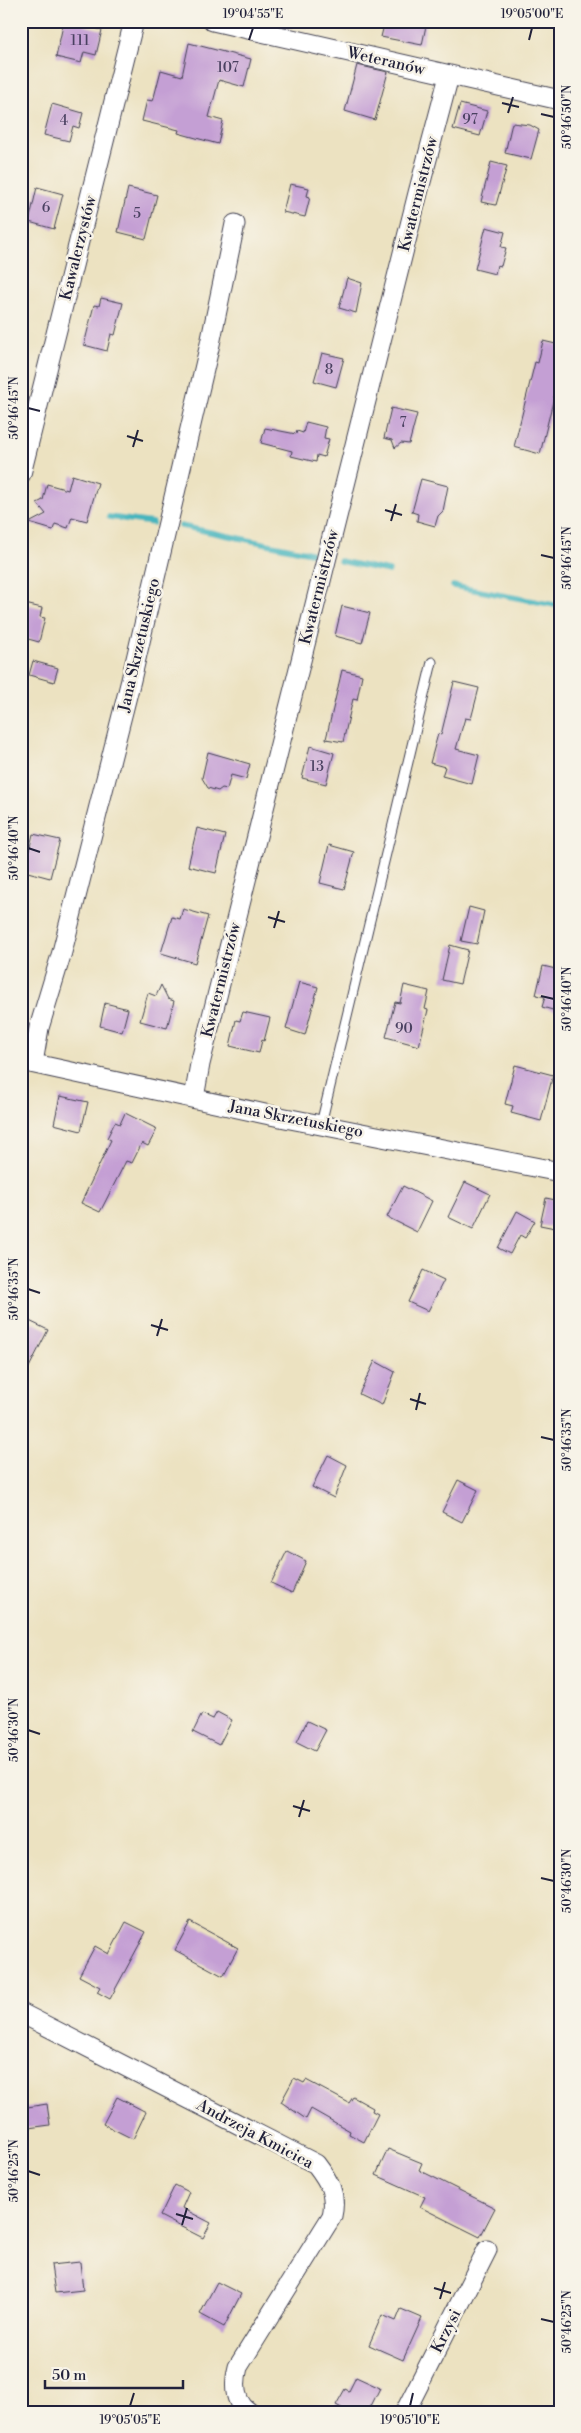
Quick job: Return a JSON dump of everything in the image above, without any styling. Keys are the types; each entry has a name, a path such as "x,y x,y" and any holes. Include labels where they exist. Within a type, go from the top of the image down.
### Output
{"street":[{"name":"Kawalerzystów","path":"21,474 134,21"},
{"name":"Weteranów","path":"213,21 560,100"},
{"name":"Kwatermistrzów","path":"194,1098 200,1064 297,673 449,76"},
{"name":"Jana Skrzetuskiego","path":"235,224 210,344 131,680 62,952 40,1028 27,1062 194,1098 560,1172"},
{"name":"Andrzeja Kmicica","path":"21,2013 316,2164 330,2181 335,2202 332,2216 238,2367 234,2381 237,2397 244,2409 249,2412"},
{"name":"Krzysi","path":"405,2412 487,2250"}],"lane":[{"path":"321,1124 432,662"}],"building":[{"path":"64,21 84,21 83,25 102,30 96,55 84,52 81,63 56,57"},
{"path":"385,21 427,21 422,45 381,37"},
{"path":"189,43 251,59 244,87 219,80 209,117 223,121 218,144 178,133 179,130 142,121 147,100 153,101 161,70 182,76"},
{"path":"357,65 388,72 375,120 345,111"},
{"path":"52,104 83,113 79,128 73,126 69,141 44,135"},
{"path":"460,104 487,111 480,136 453,129"},
{"path":"512,123 530,125 539,130 531,159 505,153"},
{"path":"491,162 507,166 496,205 481,202"},
{"path":"290,184 309,188 307,196 310,197 305,217 283,212"},
{"path":"37,187 63,194 54,229 29,222"},
{"path":"128,188 157,195 146,239 118,232"},
{"path":"486,227 505,232 501,247 506,248 501,266 497,265 495,274 475,269"},
{"path":"347,278 362,283 356,313 339,308"},
{"path":"101,298 123,303 115,335 111,334 107,351 84,345 94,305 99,306"},
{"path":"543,341 560,345 560,385 557,385 540,454 514,447 535,362 538,363"},
{"path":"322,353 344,358 336,387 314,381"},
{"path":"391,408 417,414 409,444 401,443 395,448 392,440 384,438"},
{"path":"306,422 326,427 324,438 329,439 324,457 317,455 316,462 291,456 292,451 261,443 265,428 296,434 297,431 303,433"},
{"path":"72,475 98,483 87,521 72,517 68,528 55,524 53,530 29,523 46,514 37,503 43,500 47,484 68,490"},
{"path":"421,479 448,486 443,511 438,516 435,526 417,521 418,514 412,512"},
{"path":"25,604 42,608 40,617 45,618 39,642 21,637 21,612 23,613"},
{"path":"342,606 370,613 362,643 335,636"},
{"path":"33,661 58,668 54,682 29,675"},
{"path":"342,670 362,675 357,700 353,699 343,742 326,739"},
{"path":"454,682 479,688 471,719 465,718 456,749 479,755 472,784 442,776 445,767 430,763 438,734 441,735"},
{"path":"310,746 334,753 326,784 302,778"},
{"path":"208,752 250,764 246,779 231,775 227,789 222,788 218,791 208,788 202,778"},
{"path":"197,828 225,835 216,873 188,866"},
{"path":"33,834 60,840 50,878 24,871"},
{"path":"329,845 354,852 344,889 320,883"},
{"path":"469,907 484,911 477,944 461,941"},
{"path":"183,909 208,916 195,963 161,953 172,917 180,919"},
{"path":"450,945 468,950 460,984 442,980"},
{"path":"543,966 560,970 560,1012 542,1007 545,997 536,995"},
{"path":"299,982 318,987 305,1035 286,1029"},
{"path":"161,985 168,999 174,1001 167,1028 140,1021 148,993 156,996"},
{"path":"404,985 429,991 425,1009 428,1010 419,1046 386,1037 395,1002 400,1003"},
{"path":"105,1003 128,1009 122,1032 100,1026"},
{"path":"243,1012 270,1018 259,1053 230,1046 236,1020 240,1021"},
{"path":"515,1065 553,1075 541,1121 511,1113 513,1106 505,1104"},
{"path":"60,1096 88,1102 81,1131 54,1124"},
{"path":"125,1113 157,1129 148,1146 142,1143 132,1163 126,1161 100,1212 81,1203 111,1140 107,1138 115,1122 120,1124"},
{"path":"465,1182 490,1194 473,1229 448,1217"},
{"path":"403,1186 432,1201 417,1232 387,1217"},
{"path":"546,1198 560,1201 560,1229 540,1225"},
{"path":"517,1211 535,1221 525,1238 520,1235 510,1254 498,1248"},
{"path":"423,1270 444,1280 428,1311 408,1302"},
{"path":"21,1317 48,1330 21,1383"},
{"path":"375,1361 395,1372 382,1405 359,1394"},
{"path":"328,1455 347,1465 334,1498 312,1487"},
{"path":"458,1480 478,1490 462,1522 442,1512"},
{"path":"287,1551 306,1561 292,1593 271,1583"},
{"path":"217,1712 232,1720 219,1745 193,1732 202,1714 213,1719"},
{"path":"307,1721 326,1730 315,1751 297,1742"},
{"path":"126,1922 146,1932 110,1999 97,1992 100,1987 79,1976 95,1946 109,1954"},
{"path":"190,1922 238,1948 223,1976 175,1950"},
{"path":"294,2078 304,2083 306,2080 349,2103 353,2097 373,2108 372,2111 378,2114 364,2142 349,2134 350,2131 311,2109 306,2119 281,2102"},
{"path":"117,2097 146,2112 133,2139 103,2124"},
{"path":"47,2104 50,2125 21,2129 21,2108"},
{"path":"388,2149 422,2163 419,2170 495,2208 480,2237 420,2207 425,2197 376,2175"},
{"path":"175,2185 189,2192 182,2208 211,2223 203,2238 160,2216"},
{"path":"80,2262 83,2290 55,2293 51,2265"},
{"path":"217,2282 241,2294 224,2327 200,2314"},
{"path":"401,2309 422,2318 403,2360 369,2345 382,2315 396,2321"},
{"path":"356,2377 380,2388 368,2412 349,2412 336,2405 345,2389 349,2391"}],"waterway":[{"path":"109,517 153,523"},
{"path":"181,526 311,553"},
{"path":"340,561 389,571"},
{"path":"453,586 560,606"}]}
